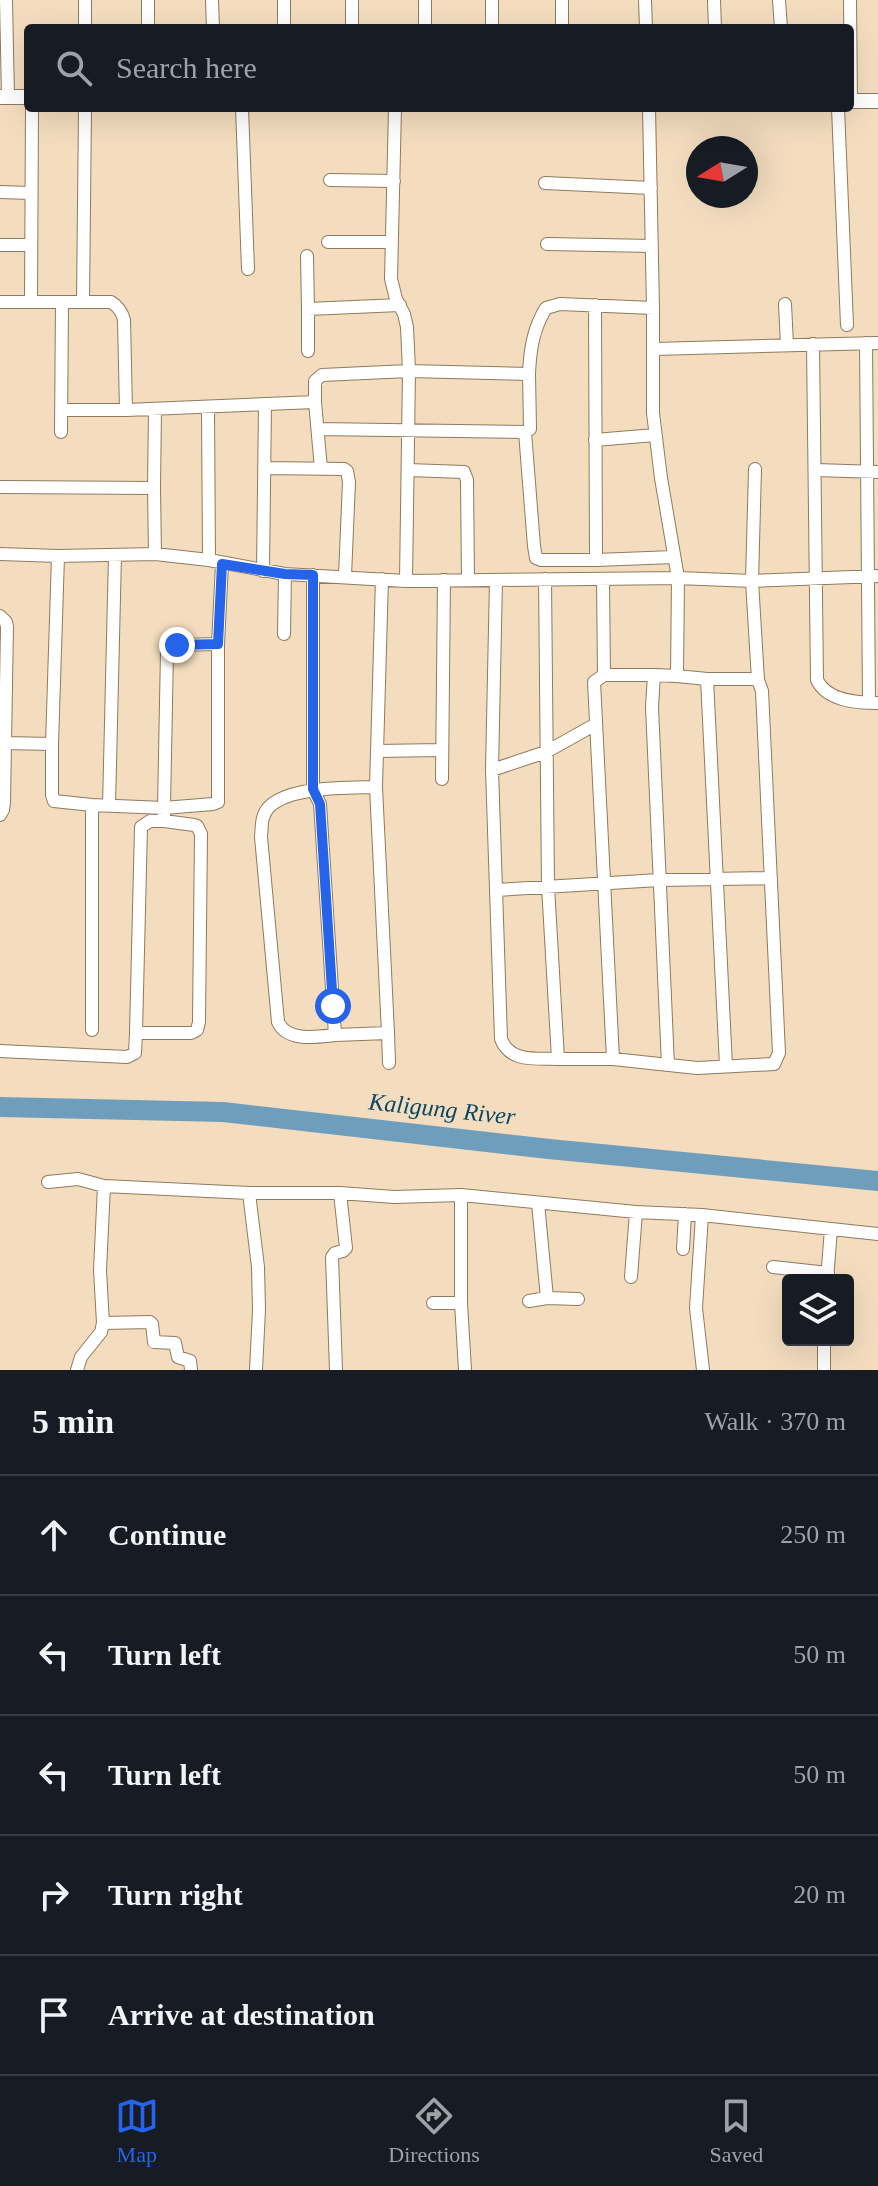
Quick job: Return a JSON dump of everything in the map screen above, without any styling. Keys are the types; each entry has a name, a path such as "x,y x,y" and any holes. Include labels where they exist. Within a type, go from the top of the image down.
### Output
{"main road":[{"path":"854,103 878,101"}],"street":[{"path":"4,97 6,0"},
{"path":"85,0 85,24"},
{"path":"148,0 148,24"},
{"path":"212,0 213,24"},
{"path":"284,0 284,24"},
{"path":"352,0 352,24"},
{"path":"425,0 425,24"},
{"path":"492,0 492,24"},
{"path":"562,0 562,24"},
{"path":"645,0 646,24"},
{"path":"714,0 715,24"},
{"path":"779,0 781,24"},
{"path":"849,24 850,0"},
{"path":"31,302 32,112"},
{"path":"83,302 85,112"},
{"path":"242,112 248,269"},
{"path":"395,112 391,279 407,327 409,371 406,581"},
{"path":"649,112 653,413 678,578 677,676"},
{"path":"847,112 847,325"},
{"path":"330,180 394,181"},
{"path":"545,183 651,188"},
{"path":"0,192 30,193"},
{"path":"328,242 392,242"},
{"path":"547,244 652,246"},
{"path":"0,245 30,245"},
{"path":"307,256 308,351"},
{"path":"0,302 111,302 122,311 126,410"},
{"path":"61,432 62,302"},
{"path":"318,429 525,432 530,429 531,345 535,328 546,308 560,304 653,308"},
{"path":"785,304 787,345"},
{"path":"308,309 400,305"},
{"path":"595,305 596,560"},
{"path":"654,349 813,344 872,343 874,703 848,701 819,683 813,344"},
{"path":"321,469 315,381 322,375 409,371 529,374"},
{"path":"61,410 315,402"},
{"path":"263,571 265,404"},
{"path":"208,407 209,560"},
{"path":"155,409 155,554"},
{"path":"525,432 536,558 596,560 674,557"},
{"path":"595,440 655,435"},
{"path":"264,468 347,471 345,576"},
{"path":"496,580 492,770 501,1039 504,1048 516,1057 613,1059 697,1068 774,1064 778,1058 771,878 762,691 758,680 752,581 755,469"},
{"path":"408,470 464,472 467,480 468,580"},
{"path":"816,470 873,472"},
{"path":"0,487 154,488"},
{"path":"0,554 155,554 285,574 406,581 678,578 752,581 873,576"},
{"path":"109,806 115,555"},
{"path":"58,556 52,744 54,801 164,814 197,826 201,834 197,1030 191,1033 136,1033"},
{"path":"0,1051 127,1057 135,1053 141,827 164,814 213,804 219,798 218,644 222,564"},
{"path":"284,634 285,574"},
{"path":"313,575 313,789 320,804 335,1035"},
{"path":"382,579 376,787 389,1063"},
{"path":"545,579 548,886 558,1059"},
{"path":"603,579 604,675"},
{"path":"442,779 444,580"},
{"path":"0,616 7,627 4,803 0,815"},
{"path":"164,814 167,651 177,645 218,644"},
{"path":"613,1059 594,682 604,675 758,680"},
{"path":"654,675 652,728 668,1065"},
{"path":"707,679 726,1066"},
{"path":"492,770 546,752 596,724"},
{"path":"5,743 52,744"},
{"path":"377,751 441,750"},
{"path":"376,787 313,789 278,800 269,806 263,816 261,837 281,1028 289,1034 314,1037 388,1033"},
{"path":"92,805 92,1030"},
{"path":"496,890 659,880 771,878"},
{"path":"48,1182 78,1179 104,1186 249,1193 340,1193 394,1197 461,1195 636,1212 702,1215 878,1234"},
{"path":"77,1370 81,1357 101,1332 103,1323 100,1270 104,1186"},
{"path":"249,1193 258,1267 256,1370"},
{"path":"336,1370 332,1257 346,1248 340,1193"},
{"path":"461,1195 461,1303 465,1370"},
{"path":"538,1203 547,1298"},
{"path":"631,1277 636,1212"},
{"path":"683,1249 685,1214"},
{"path":"702,1215 696,1308 703,1370"},
{"path":"828,1274 831,1229"},
{"path":"773,1267 812,1274"},
{"path":"529,1301 578,1299"},
{"path":"433,1303 461,1303"},
{"path":"103,1323 150,1322 154,1342 175,1343 178,1357 190,1361 191,1370"},
{"path":"824,1346 824,1370"}],"waterway":[{"name":"Kaligung River","path":"0,1107 223,1112 549,1149 878,1181"}],"route":[{"path":"177,645 218,644 222,564 313,575 313,789 320,804 333,1006"}]}
